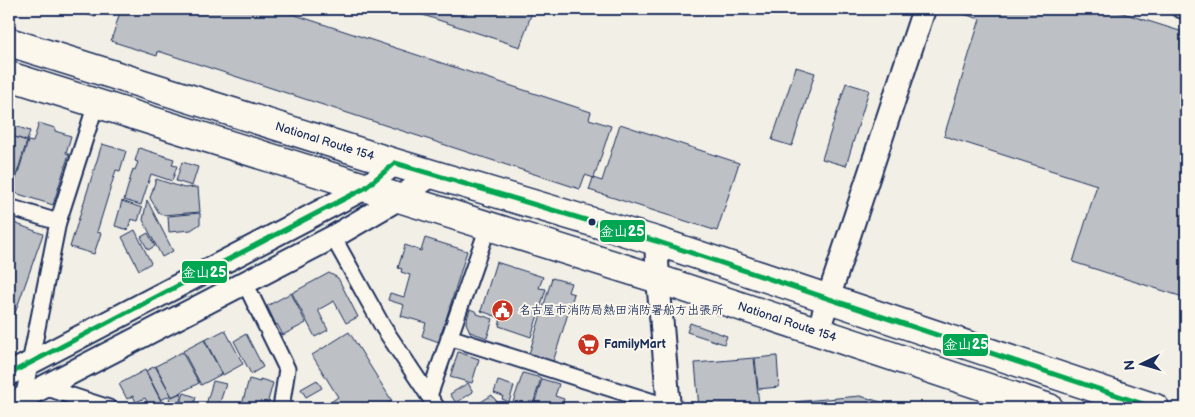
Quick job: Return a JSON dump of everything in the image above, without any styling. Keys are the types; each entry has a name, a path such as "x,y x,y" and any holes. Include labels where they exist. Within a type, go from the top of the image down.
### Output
{"highway":[{"name":"National Route 154","path":"9,42 395,163 656,241 1155,408"},
{"name":"National Route 154","path":"9,76 658,279 1049,408"}],"street":[{"path":"818,332 924,9"},
{"path":"1179,9 1186,11"},
{"path":"21,387 58,222 96,104"},
{"path":"21,387 365,188 395,163"},
{"path":"21,387 245,283 333,237 398,199 433,174"},
{"path":"9,207 58,222"},
{"path":"433,402 449,337 488,227"},
{"path":"333,237 383,327 433,402"},
{"path":"449,337 669,408 656,241"},
{"path":"245,283 287,370 281,408"},
{"path":"21,387 109,408"}],"building":[{"path":"70,9 97,9 95,17"},
{"path":"121,9 277,9 591,112 589,119 611,126 594,178 585,175 580,189 158,51 157,56 111,41"},
{"path":"421,9 533,9 520,47 420,14"},
{"path":"958,9 1110,9 1186,33 1186,298 1073,262 1097,185 944,136 980,19 957,12"},
{"path":"796,67 815,73 792,146 772,140"},
{"path":"846,83 869,90 846,166 822,159"},
{"path":"39,123 71,136 66,153 69,154 53,205 12,192 28,141 33,142"},
{"path":"9,124 30,131 27,141 9,135"},
{"path":"620,124 739,163 717,231 589,190 593,178 602,181"},
{"path":"9,135 27,141 11,192 9,192"},
{"path":"102,144 126,151 120,171 116,170 97,232 101,233 94,254 70,247"},
{"path":"139,148 174,159 172,165 177,166 172,181 151,174 141,205 124,200 133,169 135,170 138,162 135,161"},
{"path":"182,162 198,167 192,186 176,181"},
{"path":"156,179 184,188 198,187 200,212 163,215 159,213 150,198"},
{"path":"147,200 173,251 162,257 143,220"},
{"path":"122,201 142,208 138,221 131,219 128,230 115,226"},
{"path":"200,213 200,224 191,230 169,232 168,216"},
{"path":"9,221 43,234 9,330"},
{"path":"135,230 151,263 139,270 122,237"},
{"path":"148,233 155,246 148,250 141,237"},
{"path":"425,238 467,251 439,342 422,336 426,323 401,316 404,305 388,300 390,293 404,297 410,275 401,272 402,269 398,268 405,245 421,251"},
{"path":"496,262 543,277 539,288 546,289 531,337 499,326 501,318 481,311"},
{"path":"329,273 338,278 358,317 346,323 334,301 318,310 328,330 315,337 292,293"},
{"path":"552,278 571,283 568,292 574,294 553,362 529,354"},
{"path":"291,293 306,323 283,335 267,306"},
{"path":"470,309 477,312 477,314 493,319 487,338 470,332 466,323"},
{"path":"690,323 727,336 724,344 687,332"},
{"path":"225,330 243,364 223,375 205,340"},
{"path":"349,332 392,401 380,408 326,408 325,406 338,397 312,355"},
{"path":"246,334 263,367 251,374 234,341"},
{"path":"204,340 222,374 201,385 183,351"},
{"path":"182,352 199,383 172,397 156,366"},
{"path":"458,352 479,359 472,383 450,377"},
{"path":"777,356 779,387 758,389 755,358"},
{"path":"754,358 759,405 860,396 888,404 888,408 699,408 695,363"},
{"path":"155,366 171,395 161,400 146,371"},
{"path":"145,370 161,401 150,407 145,398 136,402 133,396 127,399 119,384"},
{"path":"523,373 541,378 532,408 518,408 512,405"},
{"path":"249,379 260,382 260,379 273,383 266,408 241,408"},
{"path":"542,379 559,384 555,396 564,399 561,408 533,408"},
{"path":"317,380 322,388 306,397 301,389"},
{"path":"213,381 226,384 218,408 205,408"},
{"path":"498,381 514,386 509,402 502,399 503,396 494,393"},
{"path":"468,383 473,392 456,403 450,394"},
{"path":"182,393 178,408 167,408 170,397"},
{"path":"184,393 196,397 193,408 179,408"},
{"path":"492,395 499,405 494,408 471,408"},
{"path":"606,402 625,408 604,408"}],"transit line":[{"name":"金山25","path":"395,163 656,241 1155,408"},
{"name":"金山25","path":"9,374 365,188 395,163"}],"place":[{"name":"名古屋市消防局熱田消防署船方出張所","path":"503,310"},
{"name":"FamilyMart","path":"588,344"}]}
